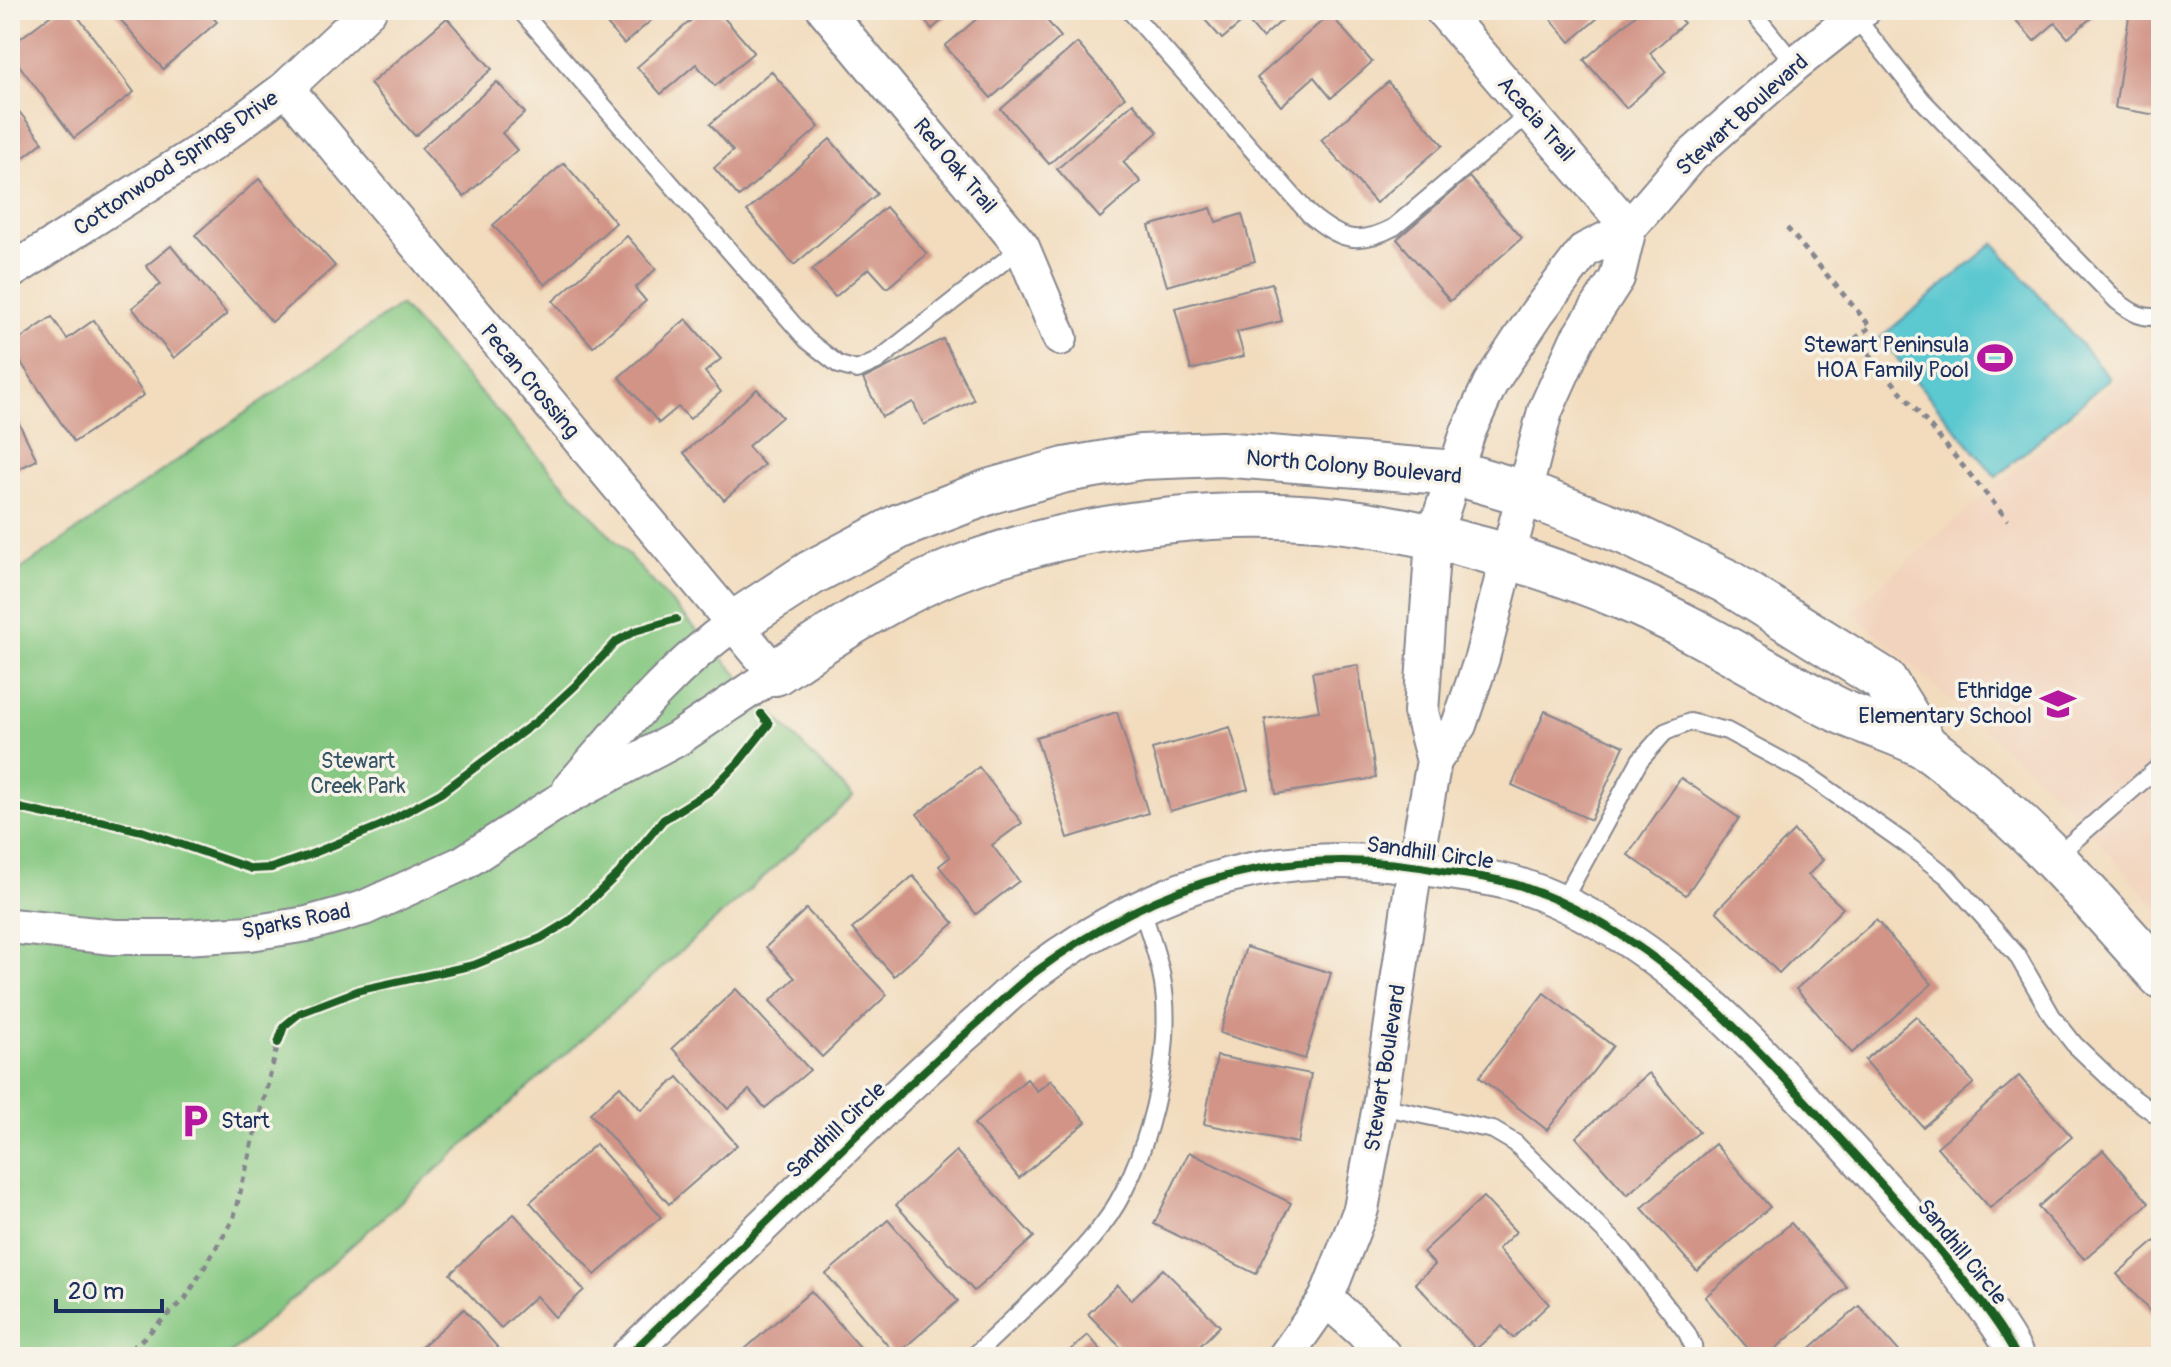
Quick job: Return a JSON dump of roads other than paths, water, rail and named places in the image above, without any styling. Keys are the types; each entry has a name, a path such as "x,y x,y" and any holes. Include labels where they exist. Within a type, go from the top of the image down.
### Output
{"main road":[{"name":"North Colony Boulevard","path":"733,624 811,573 900,526 991,491 1065,470 1141,457 1221,454 1456,473 1524,493 1627,533 1712,574 1827,642 1884,680 1926,747"},
{"name":"North Colony Boulevard","path":"775,673 858,616 973,563 1049,541 1118,527 1207,517 1303,518 1360,523 1507,556 1623,597 1679,623 1834,709 1926,747 2002,807 2054,858 2161,976"}],"street":[{"name":"Cottonwood Springs Drive","path":"10,272 213,143 286,88 369,10"},
{"name":"Red Oak Trail","path":"825,10 1022,247 1060,338"},
{"name":"Acacia Trail","path":"1442,10 1629,228"},
{"name":"Stewart Boulevard","path":"1434,761 1421,712 1433,539 1468,432 1490,384 1537,313 1585,250 1629,228 1688,159 1795,64 1859,13"},
{"name":"Pecan Crossing","path":"286,88 775,673"},
{"name":"Stewart Boulevard","path":"1285,1357 1326,1299 1361,1209 1434,761 1459,725 1482,658 1545,411 1577,340 1617,278 1629,228"},
{"name":"Sparks Road","path":"556,803 646,702 706,643 733,624"},
{"name":"Sparks Road","path":"10,926 114,937 184,937 250,933 307,924 364,908 463,863 556,803 677,739 775,673"},
{"name":"Sandhill Circle","path":"627,1357 912,1082 1032,974 1089,936 1142,908 1209,879 1285,863 1365,860 1415,865 1517,884 1608,927 1658,960 1704,997 1756,1048 1909,1213 1977,1298 2017,1357"},
{"path":"1326,1299 1362,1331 1385,1357"}],"lane":[{"path":"520,10 807,340 839,365 857,370 877,361 1022,247"},
{"path":"1129,10 1309,214 1329,230 1345,237 1361,240 1394,227 1531,112"},
{"path":"1751,10 1795,64"},
{"path":"1859,13 1922,100 2117,301 2135,315 2161,316"},
{"path":"1561,904 1640,760 1665,732 1690,722 1727,731 1805,773 1948,877 2017,955 2052,1016 2074,1044 2121,1089 2161,1118"},
{"path":"2054,858 2161,765"},
{"path":"973,1357 1082,1251 1104,1224 1127,1186 1145,1145 1162,1061 1165,1013 1162,978 1142,908"},
{"path":"1380,1106 1493,1130 1515,1143 1624,1251 1687,1333 1694,1357"}],"water":[{"name":"Stewart Peninsula HOA Family Pool","path":"1994,243 2110,378 1996,477 1880,338"}],"place":[{"name":"Stewart Peninsula HOA Family Pool","path":"1995,358"},
{"name":"Ethridge Elementary School","path":"2058,704"},
{"name":"Start","path":"195,1121"}],"park label":[{"name":"Stewart Creek Park","path":"358,774"}]}
